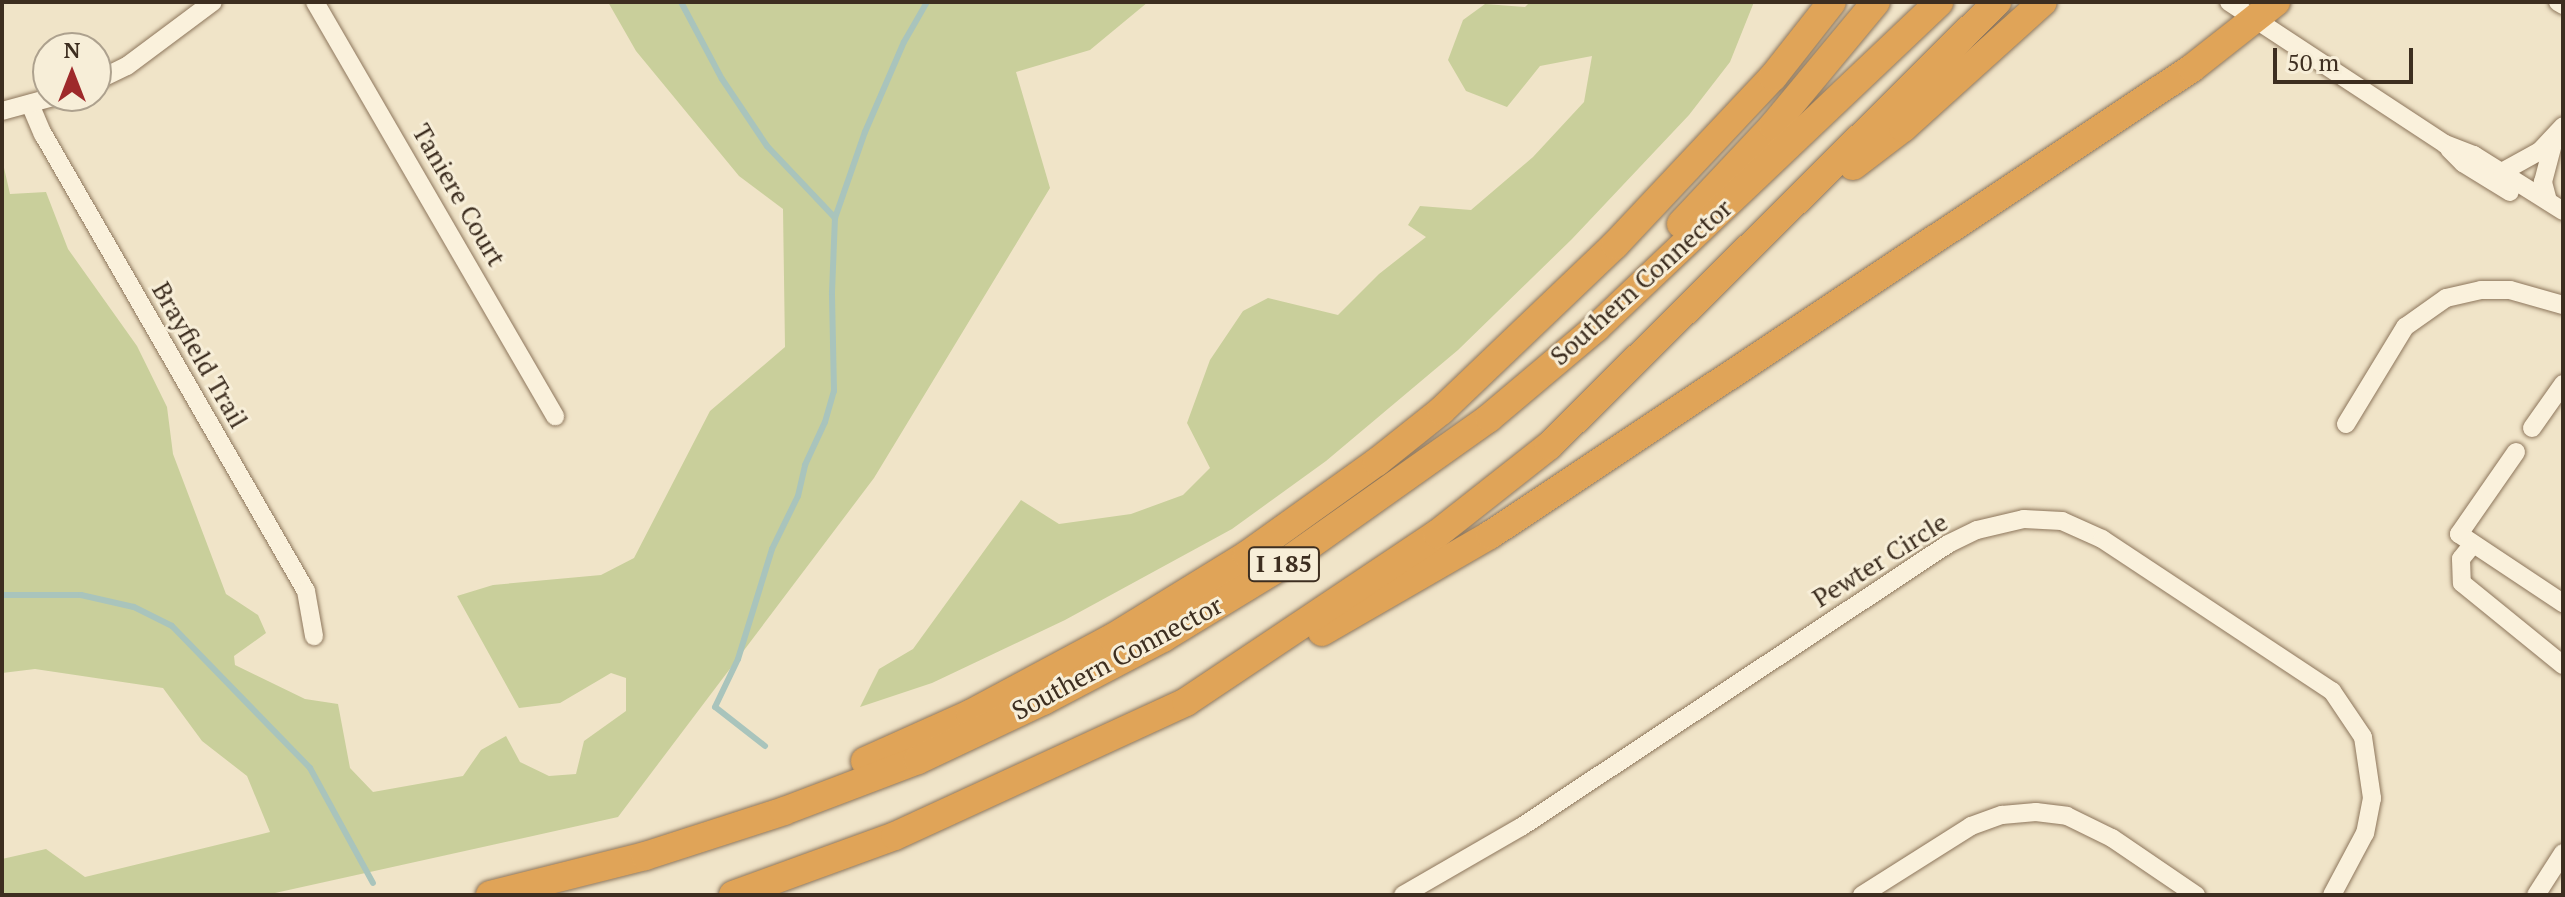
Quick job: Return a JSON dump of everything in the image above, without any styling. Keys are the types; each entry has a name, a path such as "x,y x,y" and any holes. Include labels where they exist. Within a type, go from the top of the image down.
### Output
{"highway":[{"path":"1728,122 1816,2"},
{"path":"503,892 739,811 893,749 1042,677 1247,555 1334,494 1441,411 1562,299 1773,77 1832,2"},
{"path":"1514,395 1544,360 1726,178 1821,71 1876,2"},
{"name":"Southern Connector","path":"503,892 645,856 784,811 918,760 1043,701 1163,638 1276,569 1388,493 1596,328 1939,2"},
{"name":"Southern Connector","path":"733,895 895,836 1186,702 1437,534 1549,446 1997,2"},
{"path":"1766,231 1903,128 2043,2"},
{"path":"1186,702 1277,659 1490,535 2192,68 2241,10 2276,2"}],"street":[{"path":"112,73 127,66 213,2"},
{"name":"Taniere Court","path":"315,2 555,416"},
{"path":"2241,10 2445,144 2474,155 2556,206"},
{"path":"2,111 30,104"},
{"name":"Brayfield Trail","path":"30,104 66,174 306,591 314,636"},
{"path":"2502,172 2522,164 2558,133"},
{"path":"2556,206 2543,182 2558,133"},
{"path":"2445,144 2463,163 2563,224"},
{"path":"2346,424 2405,327 2446,298 2481,290 2510,290 2563,305"},
{"path":"2532,428 2563,384"},
{"path":"2516,452 2459,534 2563,603"},
{"name":"Pewter Circle","path":"1403,895 1534,819 1948,544 1977,530 2024,519 2062,521 2102,539 2332,691 2363,737 2372,798 2365,833 2332,895"},
{"path":"2473,544 2461,559 2462,583 2563,665"},
{"path":"1862,895 1971,826 2002,815 2036,812 2067,816 2112,838 2196,895"},
{"path":"2536,895 2563,853"}],"green space":[{"path":"608,2 1148,2 1090,50 1016,72 1050,188 874,478 618,817 266,895 2,895 2,859 46,849 85,877 270,832 247,776 202,741 163,688 35,669 2,673 2,159 10,194 46,192 68,249 137,346 167,407 173,454 226,594 258,615 266,633 234,656 235,665 305,699 338,704 350,768 373,792 463,776 481,750 506,736 520,762 549,776 576,774 584,741 626,711 626,678 611,673 560,703 519,708 457,596 493,585 601,575 634,558 710,411 785,347 783,209 739,176 636,51"},
{"path":"1530,2 1754,2 1730,62 1689,115 1572,239 1458,350 1326,461 1232,529 1065,620 932,683 860,707 879,669 913,649 1021,500 1059,524 1131,514 1183,495 1210,468 1187,423 1210,360 1243,311 1268,298 1338,315 1379,274 1426,237 1408,225 1420,206 1471,210 1533,157 1584,102 1592,56 1540,66 1507,107 1466,91 1448,60 1463,20 1485,4 1525,7"}],"waterway":[{"path":"681,2 722,79 767,146 835,218"},
{"path":"765,746 715,707 738,659 772,549 798,496 805,465 825,422 834,391 832,292 835,218 865,132 904,42 927,2"},
{"path":"2,595 81,595 134,607 172,626 310,768 373,883"}]}
